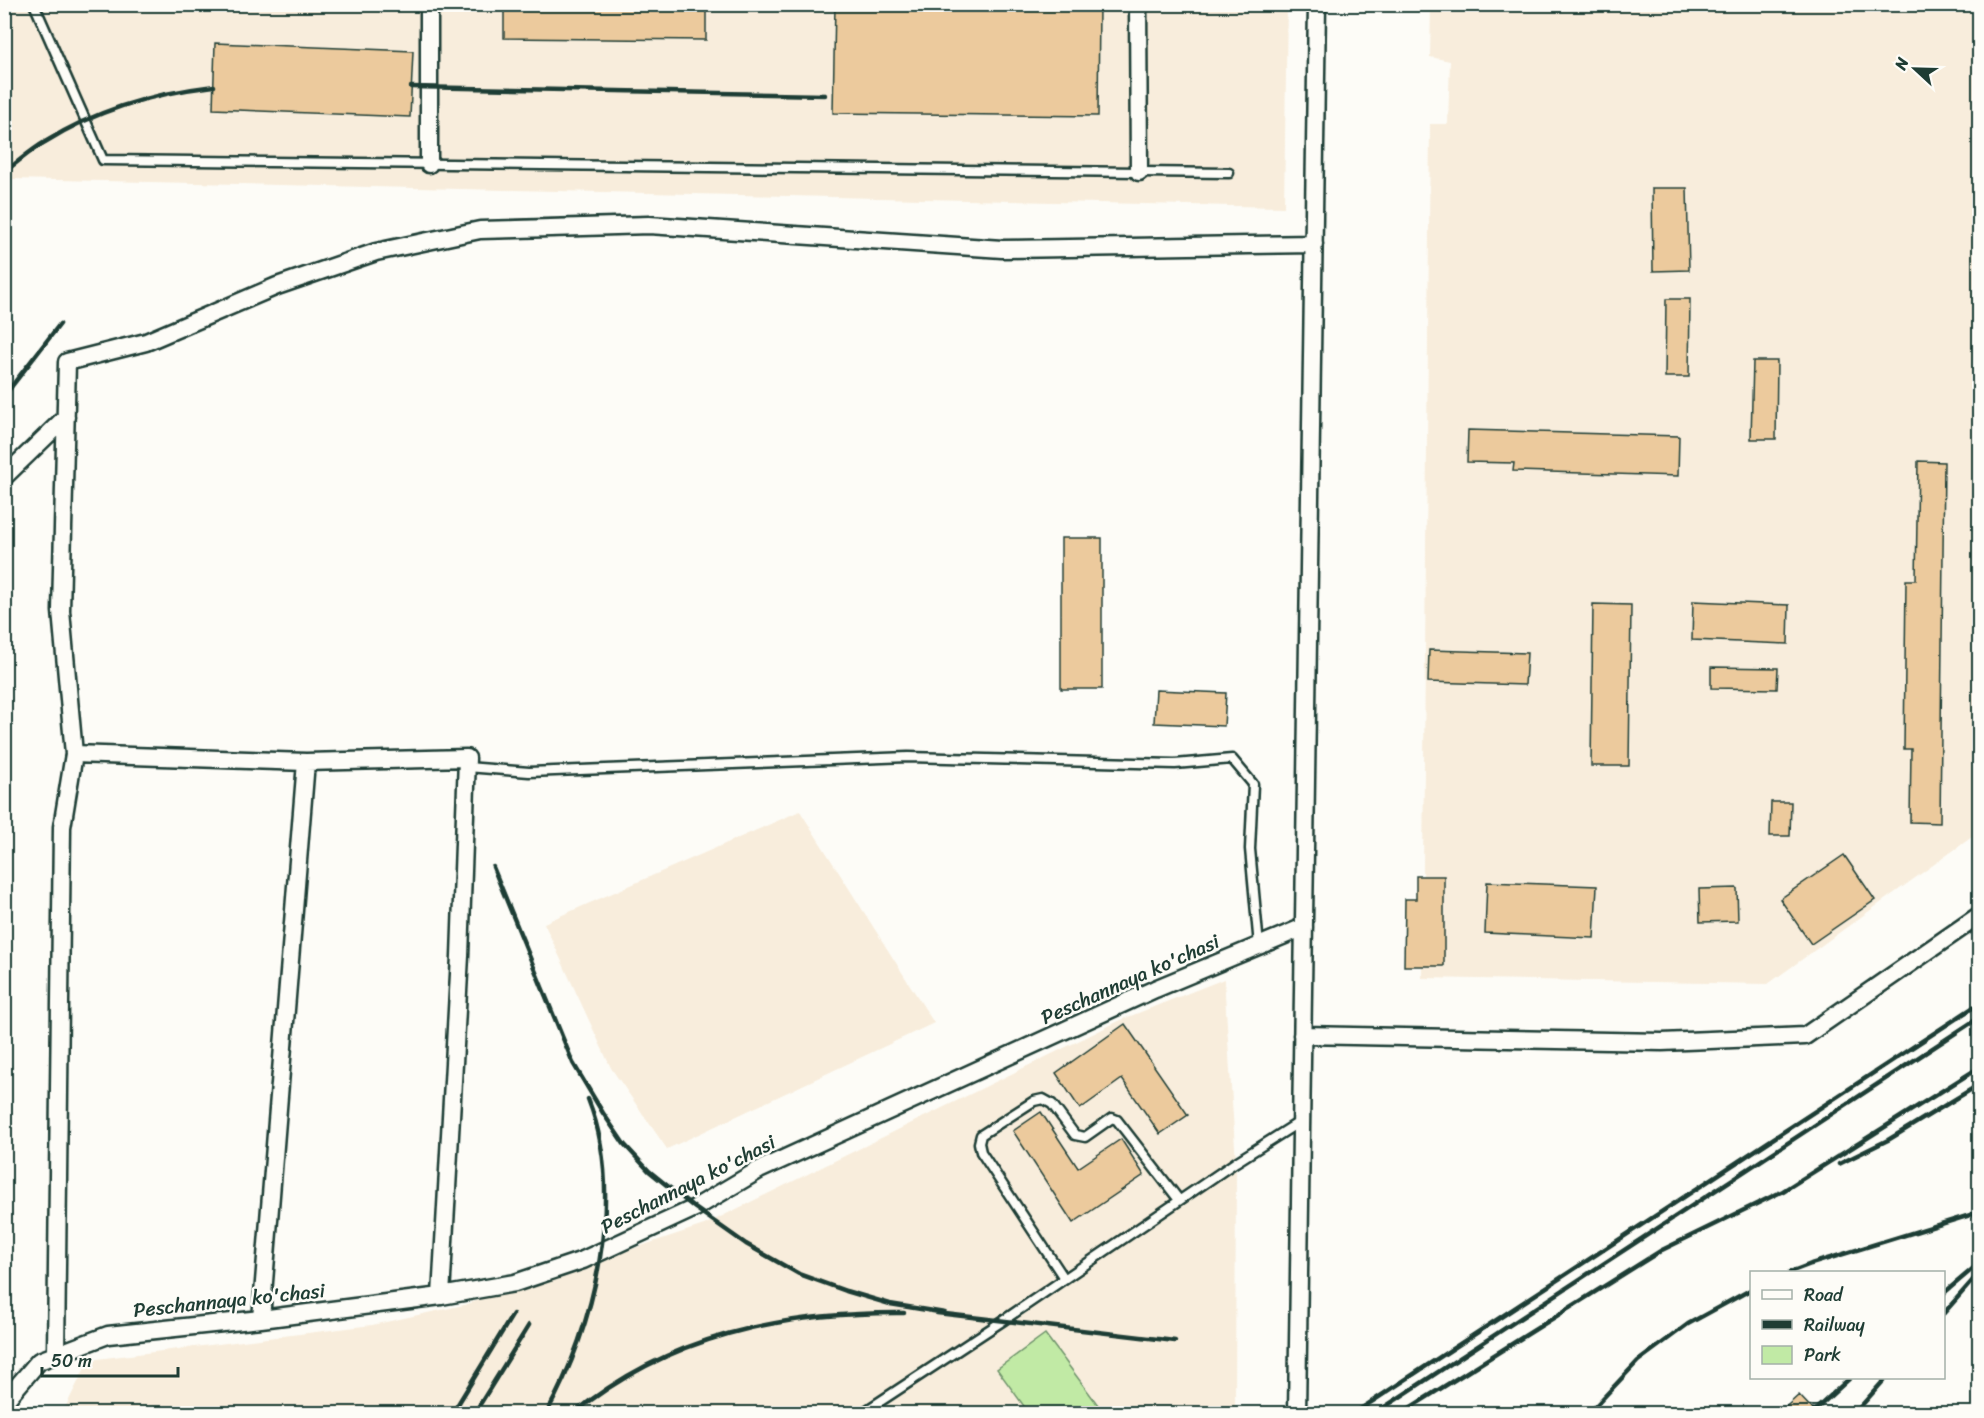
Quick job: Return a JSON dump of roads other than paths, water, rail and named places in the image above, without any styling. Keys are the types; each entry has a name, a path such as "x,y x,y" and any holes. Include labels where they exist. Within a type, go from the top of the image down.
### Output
{"street":[{"path":"429,4 429,164"},
{"path":"1138,4 1139,172"},
{"path":"1297,1413 1317,4"},
{"path":"56,1353 62,827 74,754 61,611 67,362 146,342 277,286 376,252 480,230 649,225 1002,249 1314,244"},
{"path":"4,477 66,417"},
{"path":"74,754 306,762 467,758 460,957 441,1296"},
{"path":"261,1319 306,762"},
{"path":"1302,1035 1662,1042 1805,1036 1980,915"},
{"name":"Peschannaya ko'chasi","path":"4,1402 39,1361 108,1335 261,1319 441,1296 515,1283 583,1260 695,1208 759,1170 1155,989 1304,927"}],"lane":[{"path":"34,4 103,160 1229,173"},
{"path":"467,766 529,772 908,757 1175,764 1232,759 1253,784 1250,849 1260,946"},
{"path":"1065,1278 981,1152 979,1143 981,1135 1034,1101 1042,1099 1052,1104 1075,1135 1080,1137 1085,1137 1112,1118 1117,1120 1179,1200"},
{"path":"861,1413 1301,1121"}],"railway":[{"path":"4,172 45,142 105,112 148,98 214,86"},
{"path":"411,87 825,95"},
{"path":"4,396 60,324"},
{"path":"493,867 573,1063 624,1144 649,1171 695,1208 746,1244 799,1274 890,1304 945,1313"},
{"path":"1353,1414 1980,1003"},
{"path":"1374,1414 1980,1017"},
{"path":"1400,1414 1662,1250 1783,1191 1980,1067"},
{"path":"1839,1164 1888,1140 1980,1084"},
{"path":"546,1414 579,1342 600,1260 604,1218 604,1176 599,1137 588,1099"},
{"path":"1793,1271 1980,1212"},
{"path":"1945,1292 1976,1266"},
{"path":"1945,1312 1980,1272"},
{"path":"1588,1414 1638,1361 1688,1324 1750,1290"},
{"path":"573,1414 610,1387 648,1365 688,1347 729,1333 815,1317 904,1313"},
{"path":"937,1313 1175,1341"},
{"path":"452,1414 513,1314"},
{"path":"474,1414 529,1325"},
{"path":"1814,1411 1849,1379"},
{"path":"1854,1414 1885,1379"}]}
